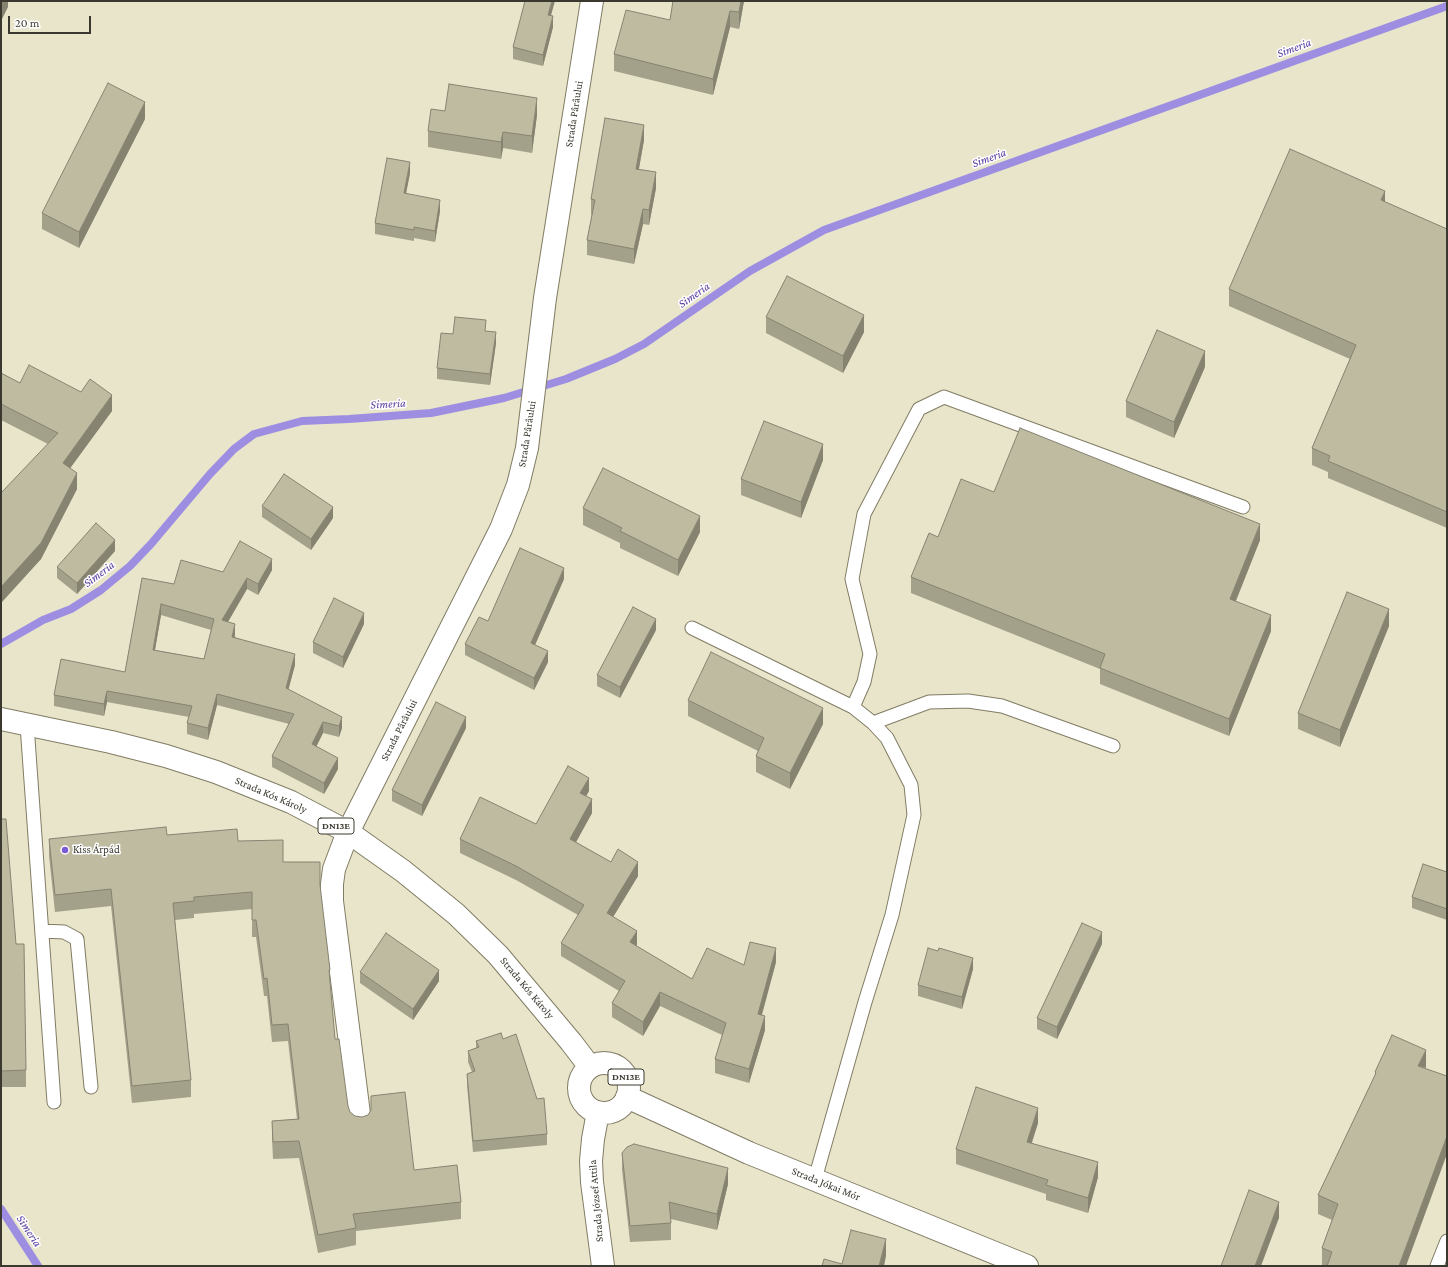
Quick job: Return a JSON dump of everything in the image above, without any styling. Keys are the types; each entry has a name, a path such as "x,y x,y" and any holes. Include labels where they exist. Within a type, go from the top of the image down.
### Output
{"main road":[{"name":"Strada Pârâului","path":"360,1122 332,901 334,869 348,832 501,529 518,485 527,448 544,298 592,1"},
{"name":"Strada Kós Károly","path":"1,719 111,742 166,756 216,772 291,802 348,832 403,871 456,914 498,955 557,1024 590,1067"},
{"name":"DN13E","path":"590,1067 597,1064 613,1064 620,1068 628,1081 629,1089 624,1103 619,1108 605,1113 598,1112"},
{"path":"590,1067 581,1078 579,1085 580,1092 586,1105 598,1112"},
{"name":"Strada Jókai Mór","path":"627,1097 749,1153 1026,1266"},
{"name":"Strada József Attila","path":"598,1112 591,1161 602,1266"}],"lane":[{"path":"853,707 864,682 870,654 852,579 864,514 918,409 944,397 1243,507"},
{"path":"692,628 853,707 873,723 887,738 911,786 914,815 892,915 865,1002 815,1179"},
{"path":"873,723 929,702 968,701 1002,706 1113,746"},
{"path":"27,725 54,1102"},
{"path":"42,931 64,932 77,939 91,1087"},
{"path":"1437,1266 1447,1241"}],"building":[{"path":"525,1 552,1 548,15 553,16 543,55 513,47"},
{"path":"673,1 741,1 739,12 730,11 713,79 614,54 626,10 670,20"},
{"path":"108,83 145,102 79,232 42,213"},
{"path":"449,84 537,98 532,136 503,132 501,142 428,131 431,109 445,111"},
{"path":"605,118 644,125 636,169 656,172 649,210 643,209 634,249 587,240 595,200 591,199"},
{"path":"1290,149 1385,191 1381,200 1447,229 1447,512 1328,461 1330,456 1312,448 1356,345 1229,289"},
{"path":"387,158 410,162 404,193 440,200 435,231 414,227 414,230 375,223"},
{"path":"787,276 864,315 843,356 766,317"},
{"path":"455,317 486,320 485,331 496,332 490,374 437,368 441,333 453,334"},
{"path":"1157,330 1205,351 1174,422 1126,401"},
{"path":"29,365 81,392 90,379 112,395 63,463 77,473 41,543 1,587 1,493 58,433 1,404 1,373 20,383"},
{"path":"764,421 823,444 801,502 741,479"},
{"path":"1020,428 1260,524 1230,599 1271,615 1229,719 1100,668 1105,654 911,577 929,533 938,537 961,479 994,492"},
{"path":"603,468 700,516 678,560 620,531 622,528 583,508"},
{"path":"284,474 333,507 311,539 262,506"},
{"path":"96,523 115,540 77,583 57,567"},
{"path":"240,541 272,559 258,584 247,578 222,620 235,624 232,637 295,654 286,688 342,717 339,726 323,722 312,744 338,758 324,783 272,756 294,714 217,694 208,728 187,723 192,706 107,691 104,704 54,695 61,659 125,672 142,578 174,584 181,560 223,572","holes":["161,604 214,619 204,659 153,650"]},
{"path":"520,548 564,568 531,643 548,651 534,678 465,644 479,617 488,621"},
{"path":"1347,592 1389,609 1340,730 1298,713"},
{"path":"334,598 364,613 343,657 313,642"},
{"path":"633,607 656,619 620,687 597,675"},
{"path":"711,652 823,708 790,773 756,756 764,738 688,700"},
{"path":"436,702 466,717 422,805 392,790"},
{"path":"568,766 589,778 580,793 592,799 570,839 611,862 618,849 638,862 607,913 637,931 630,942 692,979 707,948 744,965 750,942 776,948 758,1014 765,1016 749,1069 715,1059 726,1023 660,992 643,1022 612,1003 625,981 561,943 584,905 516,866 460,839 480,797 536,824"},
{"path":"1,819 6,819 16,944 24,944 26,1070 1,1071"},
{"path":"166,827 167,835 237,829 238,841 283,840 283,862 320,862 320,885 330,970 335,1039 339,1039 350,1112 355,1116 362,1117 368,1115 371,1110 371,1096 405,1092 414,1170 457,1165 461,1202 353,1214 356,1228 318,1235 299,1141 273,1142 272,1121 299,1119 288,1024 272,1025 267,978 264,979 256,920 252,920 252,892 194,897 194,901 173,903 191,1080 132,1086 111,889 55,895 49,839"},
{"path":"1423,864 1447,872 1447,909 1412,897"},
{"path":"1082,923 1102,932 1057,1027 1037,1018"},
{"path":"386,933 439,970 413,1009 360,972"},
{"path":"928,948 938,951 939,948 973,958 962,997 918,985"},
{"path":"501,1033 503,1039 516,1034 537,1099 544,1098 547,1134 473,1141 467,1074 475,1071 468,1051 479,1047 476,1041"},
{"path":"1392,1035 1426,1050 1418,1066 1447,1076 1447,1136 1399,1266 1327,1266 1332,1252 1322,1248 1338,1204 1318,1195 1376,1073 1375,1072"},
{"path":"976,1087 1038,1108 1027,1142 1098,1162 1088,1198 1046,1185 1048,1180 956,1149"},
{"path":"634,1144 728,1168 717,1214 669,1202 671,1223 630,1226 622,1153 627,1147"},
{"path":"1249,1190 1279,1202 1255,1266 1221,1266"},
{"path":"851,1230 886,1239 879,1266 822,1266 824,1259 842,1264"}],"waterway":[{"name":"Simeria","path":"1,644 43,620 71,609 101,590 130,566 151,544 210,474 234,449 254,434 302,421 431,413 504,398 566,379 615,359 644,344 750,271 824,230 1447,6"},
{"name":"Simeria","path":"1,1209 38,1266"}],"place":[{"name":"Kiss Árpád","path":"65,850"}]}
